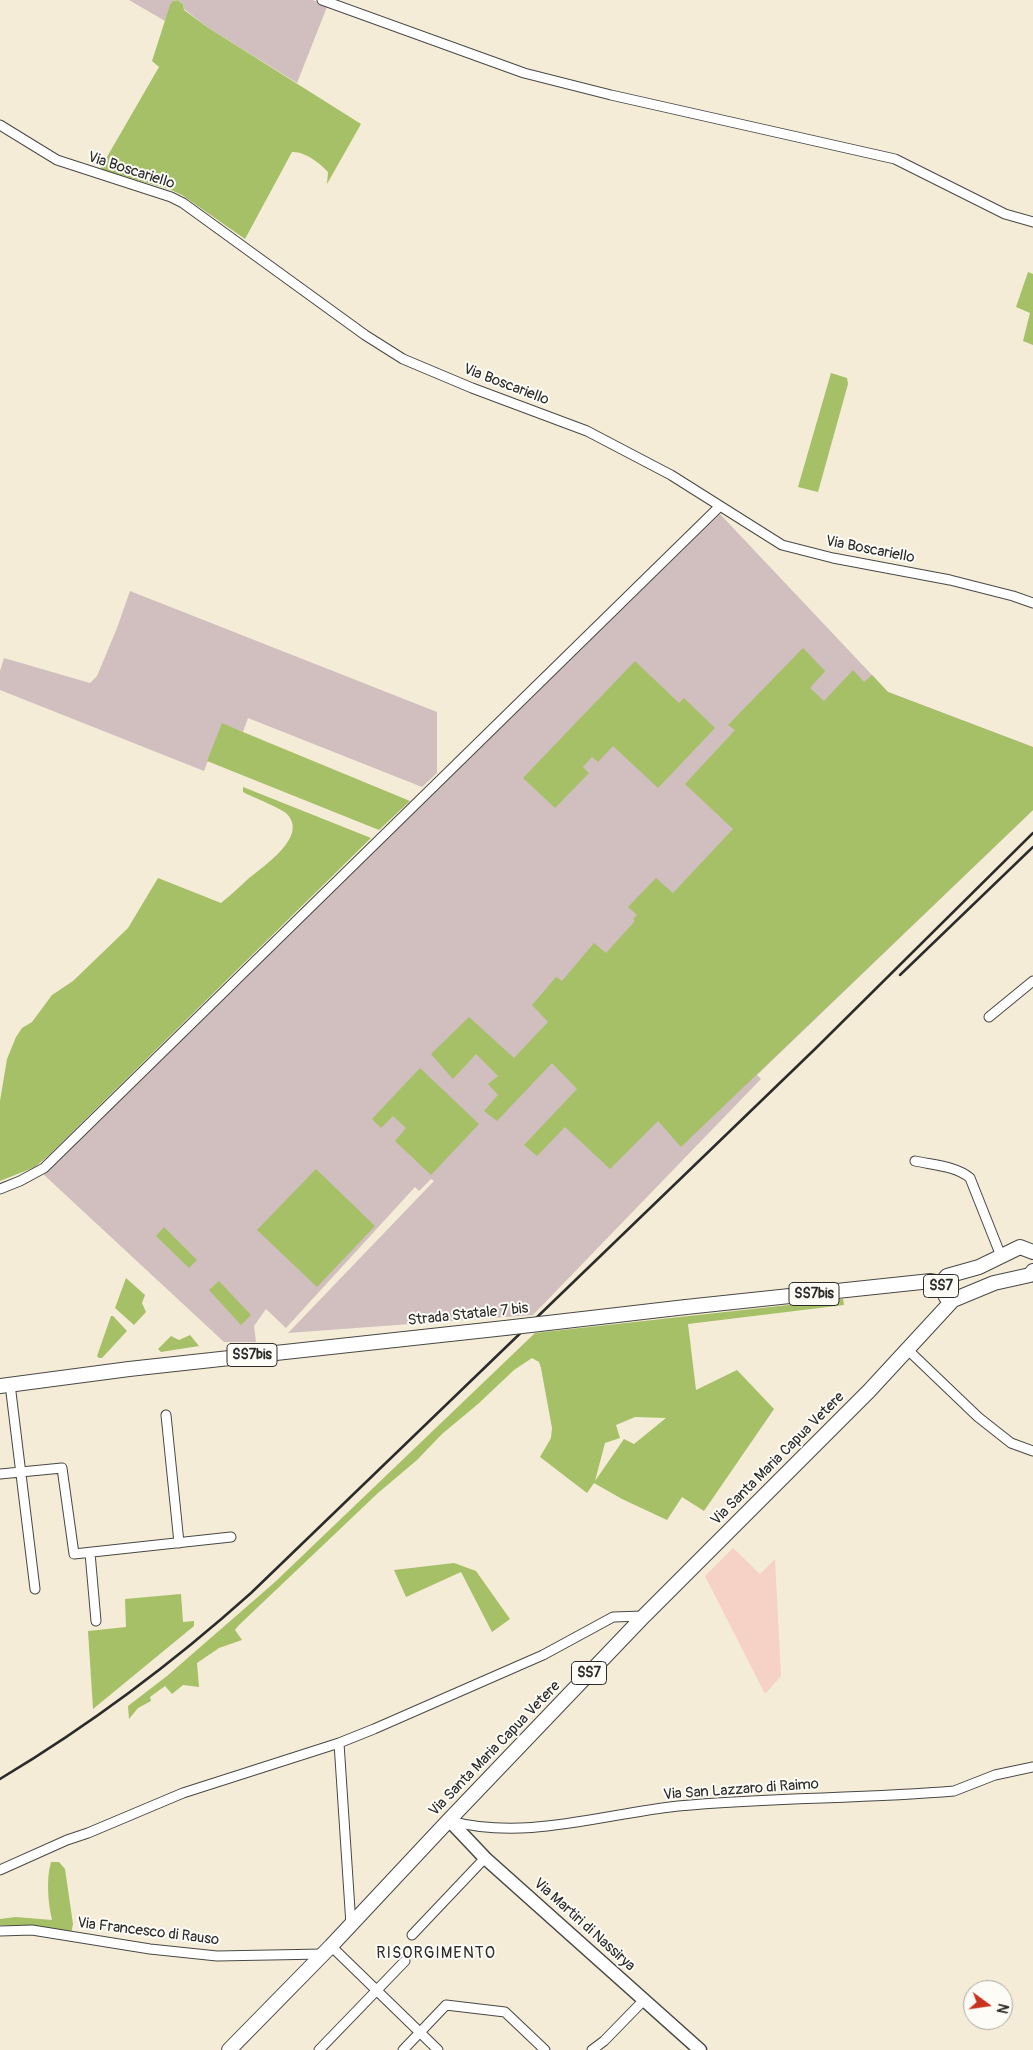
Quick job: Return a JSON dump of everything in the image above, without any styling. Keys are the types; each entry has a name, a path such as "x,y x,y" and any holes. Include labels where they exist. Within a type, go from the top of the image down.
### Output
{"main road":[{"name":"SS7","path":"1032,1249 1020,1247 979,1267 947,1276 941,1283 946,1297 953,1300 994,1283 1030,1275 1033,1271"},
{"name":"Strada Statale 7 bis","path":"5,1385 139,1368 686,1307 931,1281 941,1283"},
{"name":"Via Santa Maria Capua Vetere","path":"229,2050 351,1926 448,1820 644,1616 908,1350 953,1300"}],"street":[{"path":"322,0 328,4 524,73 611,95 895,159 1005,214 1033,222"},
{"name":"Via Boscariello","path":"0,125 56,160 171,197 183,203 365,335 403,359 472,388 587,431 671,475 771,540 782,545 833,558 950,580 1033,603"},
{"path":"0,1189 44,1168 720,506"},
{"path":"989,1017 1033,981"},
{"path":"915,1160 950,1168 964,1173 970,1178 1001,1256"},
{"path":"908,1350 978,1416 1011,1444 1033,1451"},
{"path":"5,1385 21,1472 34,1589"},
{"path":"166,1415 179,1543"},
{"path":"0,1474 62,1468 74,1554 231,1537"},
{"path":"90,1552 96,1620"},
{"path":"0,1870 183,1793 338,1743 374,1729 543,1655 613,1616 644,1616"},
{"path":"338,1743 351,1926"},
{"name":"Via San Lazzaro di Raimo","path":"448,1820 469,1826 529,1827 581,1822 680,1806 946,1791 954,1790 995,1775 1033,1767"},
{"name":"Via Martiri di Nassirya","path":"448,1820 485,1858 700,2050"},
{"path":"412,1935 485,1858"},
{"name":"Via Francesco di Rauso","path":"0,1931 32,1930 150,1949 217,1956 327,1950"},
{"path":"327,1950 376,1990 438,2050"},
{"path":"319,2050 406,1961"},
{"path":"592,2050 604,2041 644,2000"},
{"path":"403,2050 446,2005 505,2012 545,2050"}],"shaded area":[{"path":"129,0 176,0 173,1 165,21"},
{"path":"177,0 313,0 327,7 297,83 207,27 184,9 183,4"},
{"path":"720,514 888,692 1033,747 1033,810 757,1075 761,1079 533,1315 288,1333 434,1181 431,1179 419,1191 415,1187 286,1328 266,1309 254,1326 256,1342 224,1342 43,1174"},
{"path":"130,591 437,712 437,773 422,787 248,718 243,732 222,724 204,771 0,690 0,671 4,658 90,683 97,676"},
{"path":"733,1548 760,1574 775,1559 781,1676 765,1694 705,1576"}],"green space":[{"path":"177,0 183,4 184,10 207,27 361,124 327,184 328,172 325,169 302,153 292,152 245,239 182,195 100,169 159,67 152,61 170,5 173,1"},
{"path":"1028,272 1033,274 1033,345 1023,341 1030,313 1016,307"},
{"path":"831,373 847,378 848,384 818,492 798,487"},
{"path":"803,648 825,671 810,688 824,701 853,670 864,682 872,675 888,692 1033,747 1033,810 681,1147 658,1121 610,1169 565,1127 537,1156 524,1145 577,1089 552,1063 497,1121 484,1111 498,1095 488,1084 498,1076 476,1054 453,1079 431,1054 469,1017 514,1058 548,1022 532,1005 556,977 562,981 594,943 606,953 635,921 633,919 637,915 628,907 656,878 673,893 733,829 685,784 735,730 728,725"},
{"path":"635,661 679,703 684,698 715,728 658,788 613,746 598,762 592,757 583,767 589,773 555,808 523,778"},
{"path":"222,723 410,801 379,830 207,761"},
{"path":"243,787 371,838 49,1155 35,1167 0,1181 0,1101 7,1059 22,1028 32,1022 52,995 73,981 128,928 158,878 221,903 281,851 288,842 292,832 292,823 287,814 243,792"},
{"path":"420,1068 479,1124 431,1175 395,1141 406,1128 393,1116 381,1128 372,1119"},
{"path":"316,1169 375,1226 317,1287 257,1230"},
{"path":"164,1227 197,1260 189,1268 156,1236"},
{"path":"126,1278 145,1295 142,1303 146,1312 134,1325 115,1308"},
{"path":"219,1281 251,1315 241,1325 209,1290"},
{"path":"843,1299 844,1305 688,1324 696,1390 737,1370 774,1409 704,1511 682,1497 667,1520 622,1499 594,1483 587,1493 540,1457 551,1438 552,1428 541,1368 539,1362 532,1358 514,1370 442,1434 417,1460 378,1493 238,1626 235,1630 242,1640 219,1648 197,1663 199,1687 183,1685 172,1694 165,1686 150,1697 151,1701 138,1708 129,1719 128,1706 167,1676 275,1582 535,1333","holes":["635,1417 666,1418 634,1444 624,1439 595,1481 605,1443 620,1438 616,1425"]},
{"path":"111,1316 127,1331 102,1358 99,1358 97,1356"},
{"path":"190,1335 199,1346 161,1352 158,1349 171,1336 179,1340"},
{"path":"454,1563 476,1571 510,1619 492,1632 461,1572 406,1597 394,1570"},
{"path":"181,1594 183,1622 194,1621 194,1626 93,1709 88,1631 126,1627 125,1599"},
{"path":"51,1862 59,1862 65,1869 73,1924 71,1934 0,1925 0,1919 16,1917 52,1920 48,1891 48,1876"}],"railway":[{"path":"0,1779 66,1737 130,1692 192,1644 251,1593 815,1049 1033,833"},
{"path":"900,975 1033,847"}],"district":[{"name":"RISORGIMENTO","path":"436,1954"}]}
